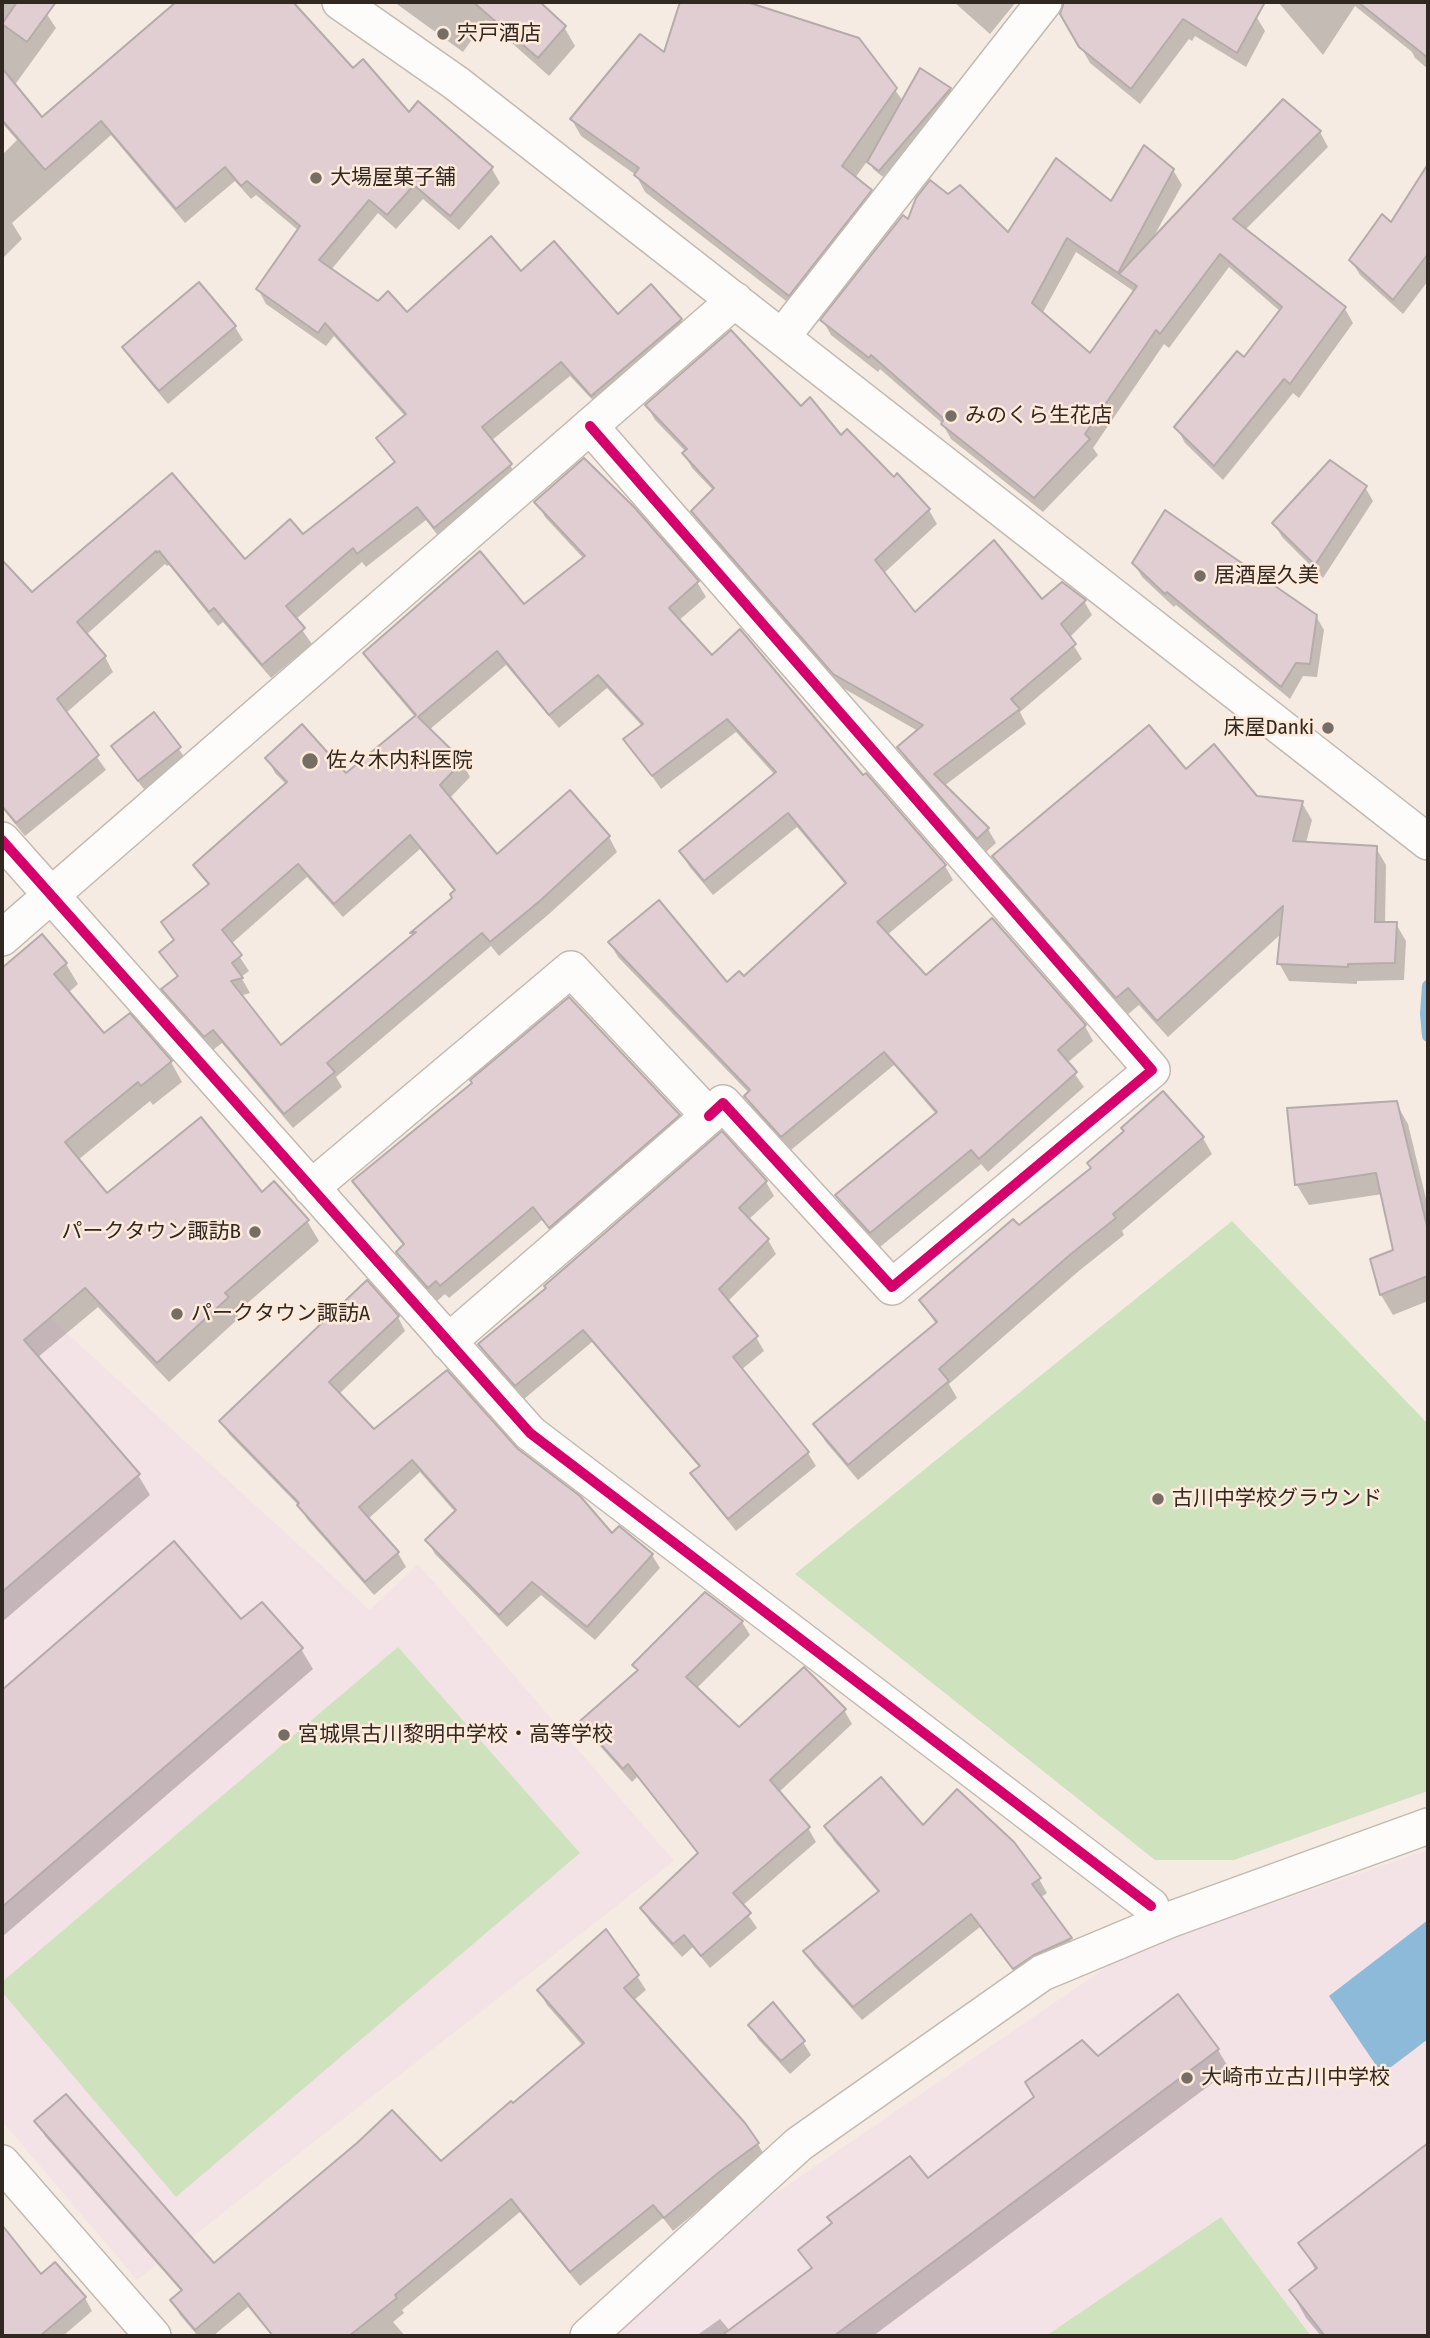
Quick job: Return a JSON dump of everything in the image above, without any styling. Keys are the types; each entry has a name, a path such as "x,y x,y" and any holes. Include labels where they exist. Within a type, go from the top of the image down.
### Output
{"street":[{"path":"340,2 456,83 1420,836"},
{"path":"782,337 1044,2"},
{"path":"2,938 735,300"},
{"path":"448,1342 723,1103 892,1287 1152,1070 590,426"},
{"path":"2,840 530,1433 1151,1906"},
{"path":"311,1188 570,969 709,1116"},
{"path":"588,2336 799,2144 1042,1973 1169,1920 1428,1826"},
{"path":"2,2163 153,2336"}],"shaded area":[{"name":"宮城県古川黎明中学校・高等学校","path":"2,1274 370,1610 418,1564 674,1861 137,2280 2,2121"},
{"name":"大崎市立古川中学校","path":"1428,1850 1428,2336 614,2336 763,2202 1127,1953"}],"green space":[{"name":"古川中学校グラウンド","path":"1232,1221 1428,1424 1428,1791 1234,1860 1155,1860 795,1574"},
{"path":"398,1647 580,1853 176,2197 2,1992 2,1982"},
{"path":"1221,2217 1311,2336 1046,2336"}],"water":[{"path":"1428,1920 1428,2039 1382,2074 1329,1996"}],"building":[{"path":"17,2 56,2 27,42 2,24"},
{"path":"176,2 293,2 353,68 363,59 409,112 418,101 493,167 450,216 414,185 387,215 369,200 319,260 378,301 388,291 407,312 491,236 521,271 554,241 618,314 651,284 682,319 591,396 561,362 482,427 512,464 434,528 417,507 357,554 353,548 286,606 305,628 262,665 214,608 209,612 159,551 156,551 77,622 106,656 57,699 99,755 16,823 2,806 2,560 32,592 172,473 245,559 290,519 303,534 395,462 376,438 406,414 325,323 318,333 256,289 300,226 247,181 241,186 225,167 176,209 101,121 45,170 2,120 2,68 42,117"},
{"path":"473,2 540,2 566,26 538,58"},
{"path":"680,2 747,2 859,38 897,88 842,166 872,190 789,296 634,175 639,168 570,119 640,34 664,52"},
{"path":"1064,2 1265,2 1237,53 1183,19 1131,89 1079,47 1060,14"},
{"path":"1358,2 1428,2 1428,58"},
{"path":"920,68 951,88 879,171 867,162"},
{"path":"1283,99 1321,131 1233,219 1346,307 1290,384 1284,379 1214,466 1174,427 1237,351 1244,357 1282,307 1220,254 1160,334 1156,330 1085,434 1090,439 1034,498 941,424 944,419 871,355 869,358 820,320 903,215 908,219 916,198 930,180 948,194 960,185 1008,232 1056,158 1111,201 1144,145 1174,169 1118,273 1067,238 1032,303 1090,353 1137,286 1119,274"},
{"path":"1428,164 1428,254 1393,300 1349,260 1382,214 1391,222"},
{"path":"199,282 236,326 159,391 122,347"},
{"path":"731,330 801,406 810,397 841,435 847,429 894,477 897,473 930,509 875,560 915,612 994,540 1042,599 1062,582 1086,600 1061,624 1076,644 1011,699 1020,709 934,774 989,828 977,839 897,747 923,725 833,674 691,511 714,488 682,453 687,449 645,405"},
{"path":"584,458 634,507 699,581 669,608 712,655 740,629 863,775 866,773 946,865 877,922 926,975 992,918 1086,1025 1058,1050 1077,1072 979,1159 971,1150 870,1233 835,1195 937,1112 884,1052 781,1137 744,1096 750,1090 608,942 659,900 727,982 739,971 744,976 846,883 788,813 704,881 679,851 776,772 727,719 652,776 623,739 643,724 598,675 549,715 497,651 418,717 463,761 440,785 497,854 570,790 610,836 541,900 490,942 482,933 327,1063 335,1072 284,1114 213,1030 204,1037 161,989 178,976 159,952 174,940 161,922 209,884 193,865 287,782 265,758 302,724 346,773 416,715 363,653 480,551 524,604 585,556 534,502","holes":["410,835 455,890 450,894 452,898 410,933 416,932 281,1045 231,981 243,978 232,963 242,955 222,930 298,864 334,904"]},
{"path":"1330,460 1367,486 1315,565 1272,523"},
{"path":"1165,510 1317,615 1310,664 1296,663 1281,687 1167,592 1165,594 1132,563"},
{"path":"154,712 181,747 138,781 111,746"},
{"path":"1149,725 1186,769 1214,744 1257,796 1303,801 1293,841 1377,846 1375,922 1397,922 1395,963 1348,964 1348,967 1277,964 1283,906 1157,1021 1128,988 1116,998 992,856"},
{"path":"42,934 67,963 54,974 104,1033 130,1013 172,1061 141,1086 138,1082 65,1142 107,1193 201,1117 262,1192 274,1181 309,1220 225,1293 229,1297 157,1363 85,1288 24,1340 140,1474 2,1592 2,968"},
{"path":"569,997 680,1115 549,1228 533,1207 440,1286 436,1281 428,1288 396,1252 404,1244 352,1181 472,1083 470,1080"},
{"path":"1163,1091 1204,1137 1113,1214 1116,1218 939,1369 949,1381 848,1465 813,1424 937,1322 919,1300 1013,1219 1019,1225 1091,1168 1087,1163 1124,1131 1121,1128"},
{"path":"1397,1101 1428,1230 1428,1276 1380,1295 1370,1259 1393,1250 1376,1173 1295,1185 1287,1108"},
{"path":"722,1131 767,1181 739,1208 769,1239 719,1289 758,1336 733,1357 809,1452 728,1519 690,1473 700,1466 583,1330 515,1386 478,1344 546,1288 544,1286"},
{"path":"367,1280 399,1316 329,1382 374,1429 447,1370 518,1449 580,1496 612,1533 619,1526 653,1554 587,1627 532,1582 499,1615 425,1540 456,1510 412,1460 359,1507 399,1552 365,1582 297,1505 299,1503 219,1421"},
{"path":"174,1541 241,1619 262,1602 303,1648 2,1907 2,1690"},
{"path":"705,1592 743,1621 686,1677 739,1727 804,1667 846,1709 770,1780 810,1827 733,1893 751,1913 701,1956 684,1935 673,1944 640,1908 698,1853 628,1764 623,1769 580,1721 638,1670 632,1665"},
{"path":"881,1777 923,1825 957,1789 1014,1842 1041,1878 1032,1884 1072,1938 1034,1955 1013,1969 971,1914 853,2007 803,1951 879,1891 824,1826"},
{"path":"606,1929 639,1975 624,1988 745,2123 759,2143 664,2218 653,2205 570,2272 511,2199 349,2336 273,2336 239,2293 195,2330 170,2300 182,2290 34,2121 66,2094 214,2263 357,2143 392,2110 441,2161 584,2043 537,1990"},
{"path":"1178,1994 1219,2049 834,2336 721,2336 812,2268 798,2250 832,2223 827,2217 910,2156 928,2178 1034,2097 1025,2082 1082,2040 1098,2056"},
{"path":"773,2002 805,2041 781,2061 748,2025"},
{"path":"1428,2143 1428,2336 1325,2336 1289,2290 1317,2268 1298,2243"},
{"path":"2,2225 41,2274 55,2262 86,2297 40,2336 2,2336"}],"waterway":[{"path":"1428,986 1428,1036"}],"cycle path":[{"path":"590,426 1152,1070 892,1287 723,1103 709,1116"},
{"path":"2,840 530,1433 1151,1906"}],"place":[{"name":"宍戸酒店","path":"443,34"},
{"name":"大場屋菓子舗","path":"316,178"},
{"name":"みのくら生花店","path":"951,416"},
{"name":"居酒屋久美","path":"1200,576"},
{"name":"床屋Danki","path":"1328,728"},
{"name":"佐々木内科医院","path":"310,761"},
{"name":"パークタウン諏訪B","path":"255,1232"},
{"name":"パークタウン諏訪A","path":"177,1314"},
{"name":"古川中学校グラウンド","path":"1158,1499"},
{"name":"宮城県古川黎明中学校・高等学校","path":"284,1735"},
{"name":"大崎市立古川中学校","path":"1187,2078"}]}
